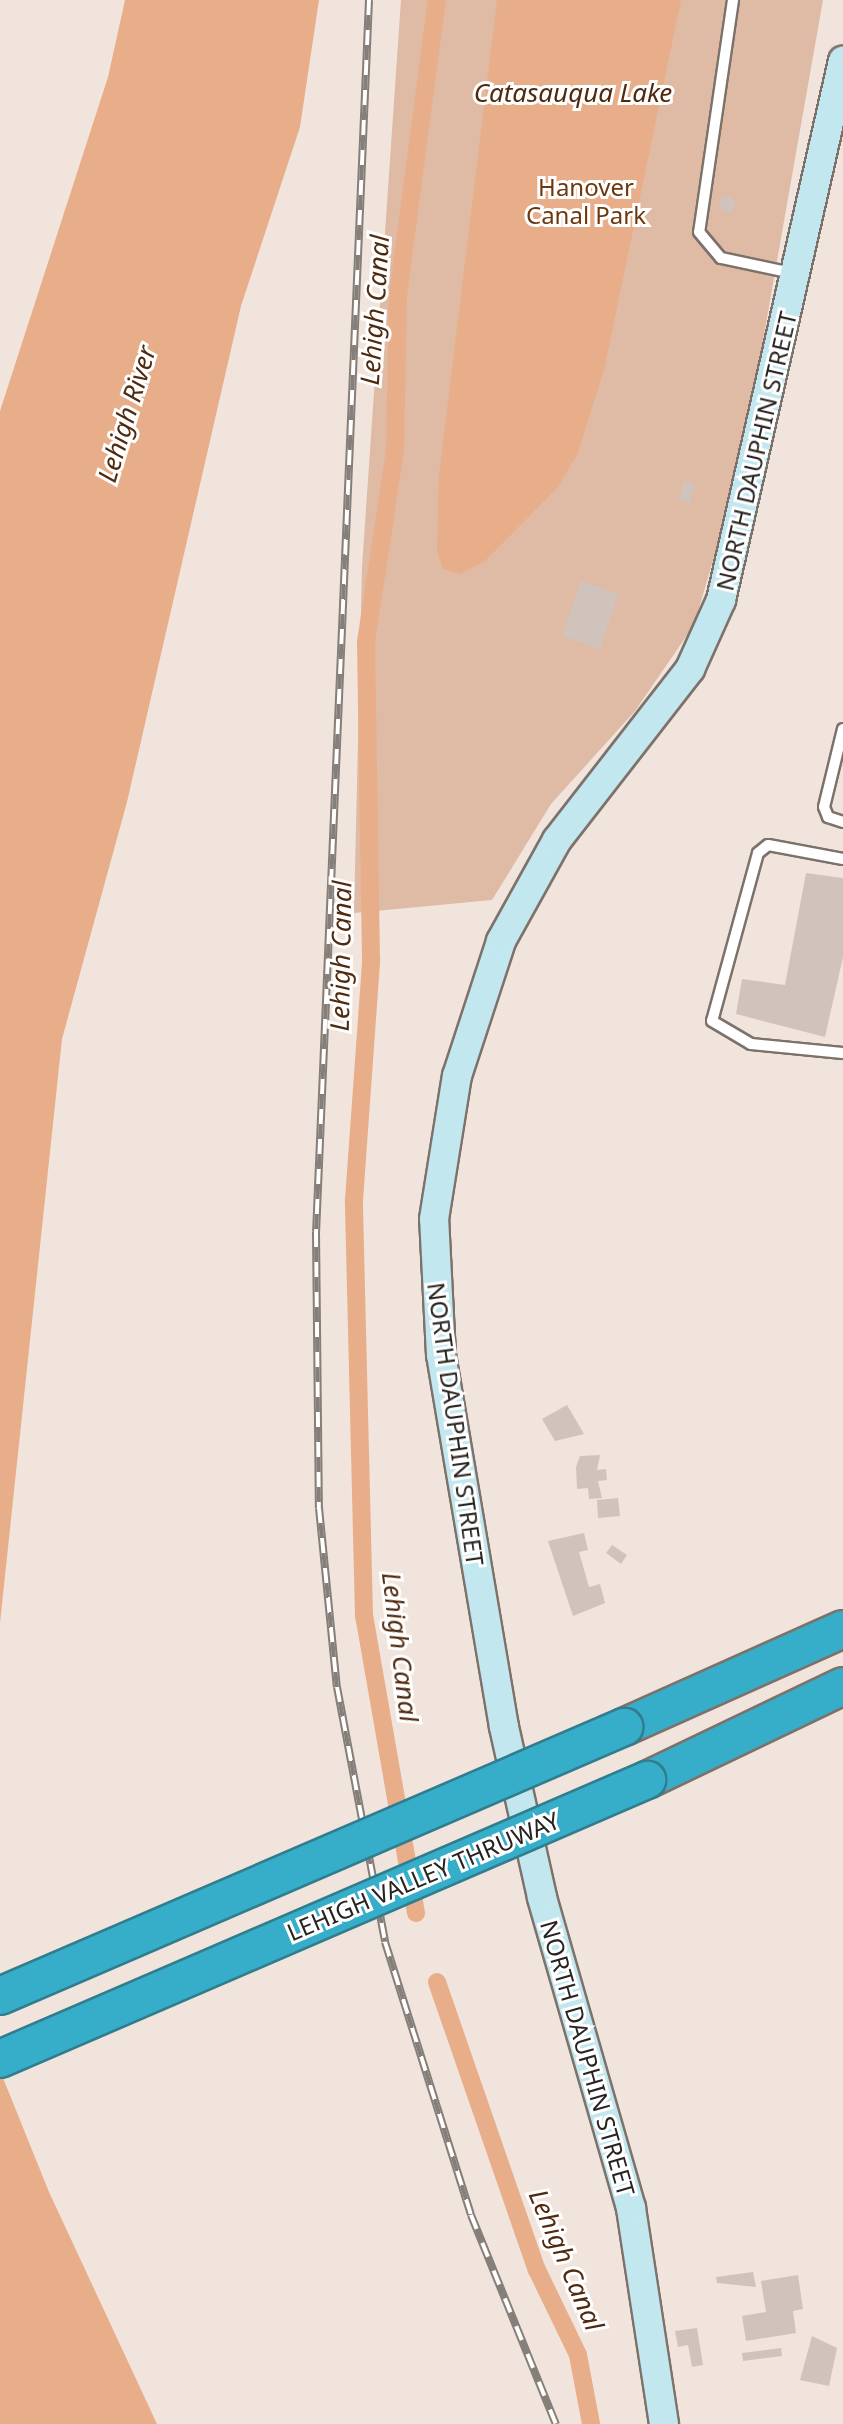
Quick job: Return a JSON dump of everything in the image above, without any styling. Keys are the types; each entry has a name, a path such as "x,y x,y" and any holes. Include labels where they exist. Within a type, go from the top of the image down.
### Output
{"highway":[{"path":"0,1996 624,1727 843,1629"},
{"name":"LEHIGH VALLEY THRUWAY","path":"0,2059 647,1780 843,1686"}],"street":[{"name":"NORTH DAUPHIN STREET","path":"664,2424 631,2208 542,1897 504,1727 441,1355 434,1219 457,1076 501,941 557,840 690,669 721,600 798,273 843,61"}],"lane":[{"path":"733,0 699,232 721,258 798,273"},
{"path":"843,729 824,807 828,817 843,822"},
{"path":"843,859 768,845 758,853 712,1021 751,1044 843,1053"}],"green space":[{"name":"Hanover Canal Park","path":"401,0 823,0 741,465 694,625 635,711 551,804 492,900 354,913 362,567"}],"water":[{"name":"Lehigh River","path":"125,0 319,0 300,127 241,306 127,802 62,1039 0,1623 0,411 108,77"},
{"name":"Catasauqua Lake","path":"497,0 681,0 604,370 577,455 557,488 485,561 460,574 443,569 437,551 439,475"},
{"path":"0,2039 3,2078 49,2192 157,2424 0,2424"}],"building":[{"path":"727,196 733,198 733,210 727,212 721,210 719,204 721,198"},
{"path":"684,481 695,484 690,503 679,500"},
{"path":"581,581 618,594 600,649 562,636"},
{"path":"806,873 843,878 843,957 825,1037 736,1014 742,979 785,985"},
{"path":"567,1405 584,1434 555,1441 542,1419"},
{"path":"600,1455 597,1470 606,1469 607,1480 598,1481 602,1498 589,1499 588,1488 577,1489 576,1467 580,1456"},
{"path":"618,1498 620,1516 598,1518 597,1500"},
{"path":"584,1533 588,1550 579,1552 589,1587 600,1584 605,1603 573,1616 548,1541"},
{"path":"612,1545 627,1555 621,1564 606,1553"},
{"path":"753,2272 756,2287 717,2283 716,2277"},
{"path":"798,2275 803,2309 793,2311 796,2333 746,2341 742,2316 766,2312 761,2281"},
{"path":"697,2328 703,2365 692,2367 688,2345 678,2347 675,2331"},
{"path":"812,2336 837,2348 829,2386 800,2380"},
{"path":"781,2348 782,2356 743,2361 742,2353"}],"waterway":[{"name":"Lehigh Canal","path":"416,1913 364,1616 354,1200 371,960 366,642 395,451 398,295 437,0"},
{"name":"Lehigh Canal","path":"437,1982 537,2270 578,2355 591,2424"}],"railway":[{"path":"369,0 316,1232 319,1508 337,1687 385,1942 471,2215 556,2424"}]}
